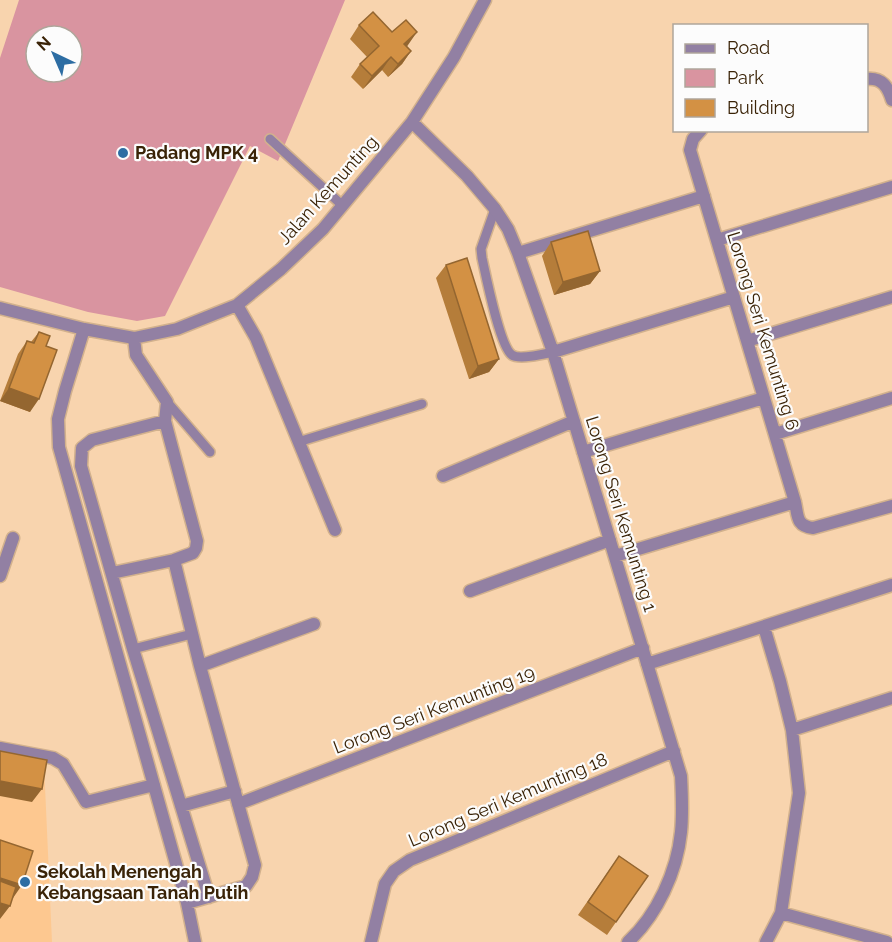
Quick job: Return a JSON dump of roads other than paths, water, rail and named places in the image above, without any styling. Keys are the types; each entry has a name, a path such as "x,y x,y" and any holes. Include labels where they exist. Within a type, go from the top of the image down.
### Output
{"street":[{"name":"Jalan Kemunting","path":"0,308 84,330 135,338 177,329 237,305 281,269 323,229 412,122 454,57 485,0"},
{"path":"868,79 881,80 890,95"},
{"name":"Lorong Seri Kemunting 1","path":"412,122 467,176 495,209 508,229 518,253 553,352 681,776 683,808 675,862 651,916 628,942"},
{"name":"Lorong Seri Kemunting 6","path":"699,132 693,139 690,150 800,523 804,527 813,528 892,506"},
{"path":"717,240 892,188"},
{"path":"518,253 704,196"},
{"path":"553,352 734,297"},
{"path":"747,341 892,297"},
{"path":"237,305 256,338 335,531"},
{"path":"84,330 58,419 59,447 187,903 195,942"},
{"path":"112,573 174,560 193,553 197,541 165,421 167,402 136,355 135,338"},
{"path":"583,452 764,398"},
{"path":"775,434 892,398"},
{"path":"165,421 92,440 82,448 81,466 133,648 209,897"},
{"path":"443,476 574,421"},
{"path":"615,556 795,502"},
{"path":"0,576 13,538"},
{"path":"470,591 610,540"},
{"path":"174,560 200,666 255,865 252,877 246,886 187,903"},
{"path":"647,664 892,585"},
{"path":"200,666 314,624"},
{"path":"764,627 792,730 800,793 781,913 766,942"},
{"name":"Lorong Seri Kemunting 19","path":"238,804 643,648"},
{"path":"792,730 892,698"},
{"path":"0,748 53,758 63,764 86,802 154,785"},
{"name":"Lorong Seri Kemunting 18","path":"371,942 385,884 394,871 410,860 674,751"},
{"path":"181,806 235,791"},
{"path":"781,913 887,942"}],"lane":[{"path":"270,139 343,206"},
{"path":"495,209 482,249 482,258 507,349 518,358 553,352"},
{"path":"167,402 210,452"},
{"path":"298,442 422,404"},
{"path":"133,648 192,634"}],"place":[{"name":"Padang MPK 4","path":"123,153"},
{"name":"Sekolah Menengah Kebangsaan Tanah Putih","path":"25,882"}]}
